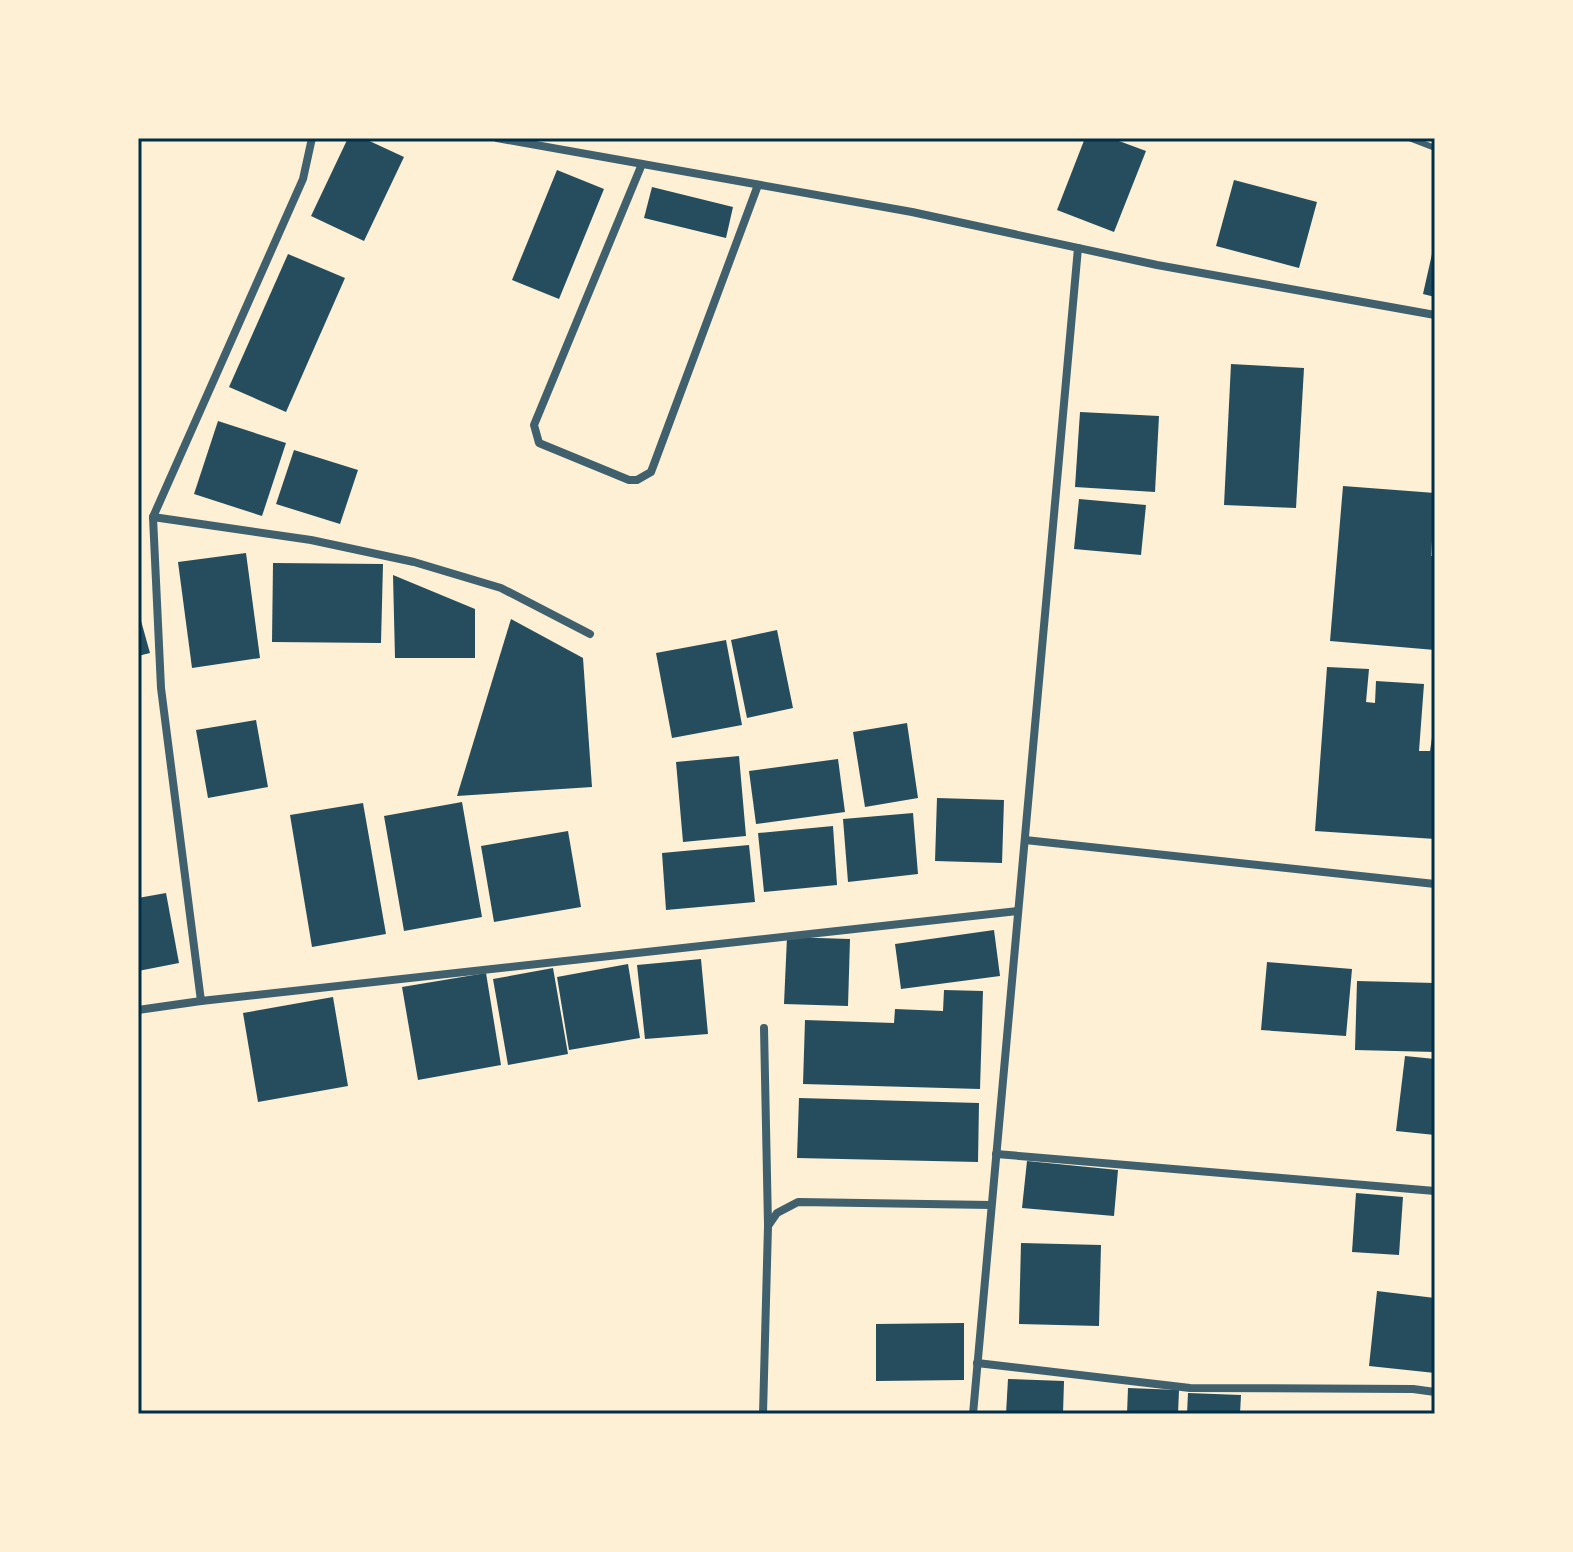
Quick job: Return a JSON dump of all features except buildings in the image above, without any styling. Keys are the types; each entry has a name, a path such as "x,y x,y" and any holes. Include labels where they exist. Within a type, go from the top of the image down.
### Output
{"street":[{"path":"201,1001 161,688 153,517 303,179 312,138"},
{"path":"497,138 1435,315"},
{"path":"642,164 534,425 534,436 539,443 629,480 637,480 651,472 758,185"},
{"path":"973,1414 1078,248"},
{"path":"153,517 311,540 414,562 501,588 590,634"},
{"path":"1025,840 1435,884"},
{"path":"138,1010 1018,911"},
{"path":"763,1414 768,1226 764,1028"},
{"path":"996,1154 1435,1191"},
{"path":"768,1226 777,1213 798,1202 991,1205"},
{"path":"977,1363 1190,1388 1413,1389 1435,1392"}],"lane":[{"path":"1409,138 1435,148"}]}
